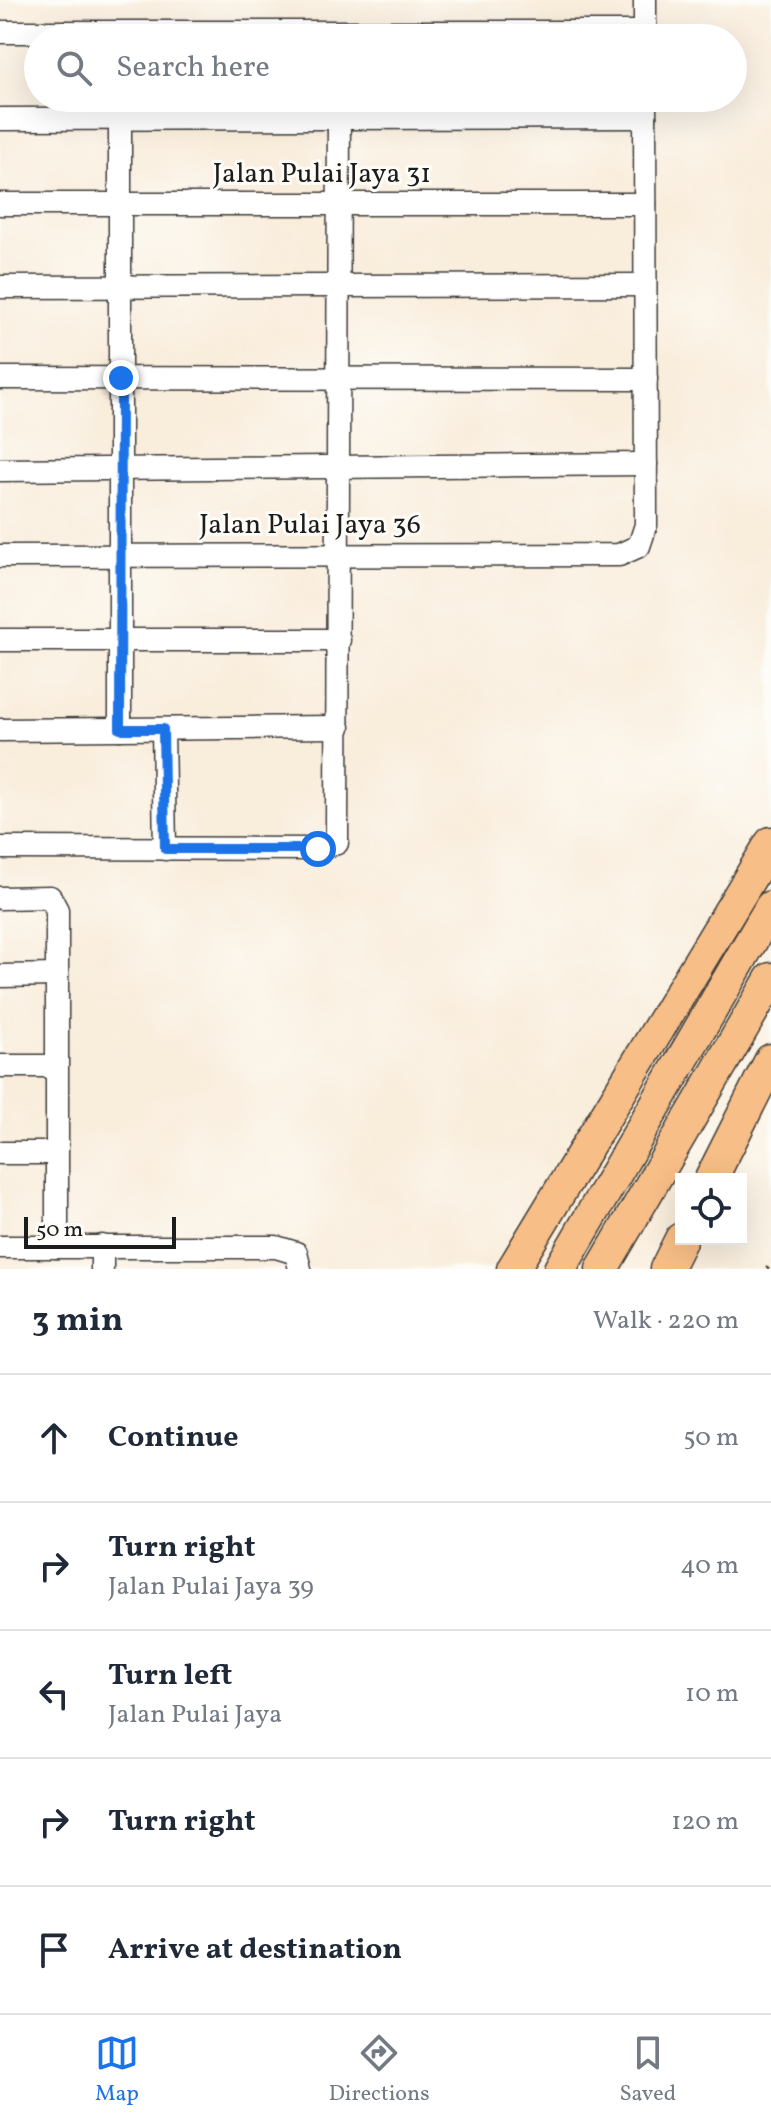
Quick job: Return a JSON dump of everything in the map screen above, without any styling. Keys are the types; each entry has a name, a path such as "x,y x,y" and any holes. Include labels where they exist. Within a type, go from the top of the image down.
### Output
{"highway":[{"path":"513,1269 771,843"},
{"path":"560,1269 771,907"},
{"path":"602,1269 771,979"},
{"path":"714,1173 771,1060"},
{"path":"666,1269 678,1245"}],"street":[{"path":"645,0 645,24"},
{"path":"0,32 24,33"},
{"path":"0,119 76,112"},
{"path":"120,112 120,729"},
{"path":"0,848 318,849 337,843 339,112"},
{"path":"0,470 646,464 645,112"},
{"name":"Jalan Pulai Jaya 31","path":"0,204 645,204"},
{"path":"0,287 645,285"},
{"path":"0,378 646,379"},
{"name":"Jalan Pulai Jaya 36","path":"0,556 619,555 639,546 646,525 646,464"},
{"path":"0,640 339,640"},
{"path":"0,730 339,727"},
{"path":"163,729 165,849"},
{"path":"0,898 50,897 57,910 57,1247"},
{"path":"0,976 57,975"},
{"path":"0,1066 56,1066"},
{"path":"0,1153 56,1153"},
{"path":"102,1246 102,1269"},
{"path":"0,1247 276,1247 296,1253 300,1269"}],"path":[{"path":"767,1269 771,1262"}],"route":[{"path":"121,378 120,729 163,729 165,849 318,849"}]}
